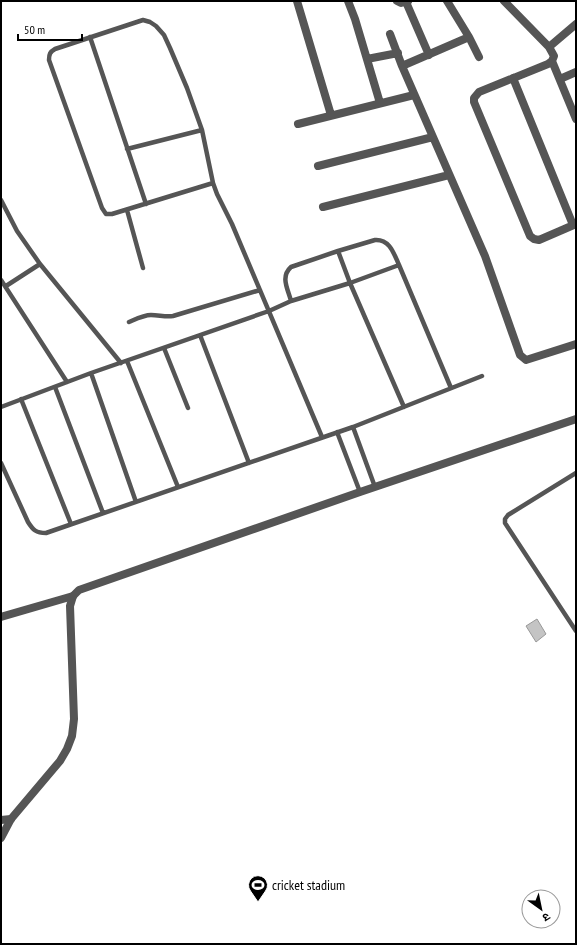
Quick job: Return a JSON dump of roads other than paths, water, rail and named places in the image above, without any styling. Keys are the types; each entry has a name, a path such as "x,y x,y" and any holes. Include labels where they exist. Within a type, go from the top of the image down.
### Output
{"street":[{"path":"297,1 331,115"},
{"path":"348,1 380,103"},
{"path":"397,1 402,3 407,1 429,55"},
{"path":"447,1 479,57"},
{"path":"504,1 549,47 554,56 552,61 548,64 513,78 479,92 474,98 474,102 530,236 539,240 575,225 513,78"},
{"path":"549,47 576,24"},
{"path":"390,34 414,95 485,256 520,355 526,360 576,344"},
{"path":"402,66 469,38"},
{"path":"367,59 398,53"},
{"path":"552,61 576,119"},
{"path":"560,79 576,72"},
{"path":"298,124 414,95"},
{"path":"318,166 433,136"},
{"path":"324,206 449,175"},
{"path":"1,838 11,819 60,762 72,736 74,719 70,606 73,596 79,590 360,492 576,420"},
{"path":"1,617 73,596"},
{"path":"1,820 11,819"}],"lane":[{"path":"213,183 127,210 106,214 102,208 49,60 49,55 55,49 143,20 156,26 164,35 187,88 202,130 213,183 217,194 232,224 322,437"},
{"path":"90,37 146,204"},
{"path":"127,149 202,130"},
{"path":"1,200 17,231 40,264 121,363"},
{"path":"127,210 143,268"},
{"path":"291,301 285,276 286,271 338,251 381,239 391,247 451,388"},
{"path":"338,251 350,283 404,407"},
{"path":"6,286 40,264"},
{"path":"1,407 268,311 291,301 350,283 399,265"},
{"path":"1,280 67,382"},
{"path":"129,322 149,315 165,317 173,316 260,290"},
{"path":"200,335 249,463"},
{"path":"164,348 188,408"},
{"path":"127,361 178,487"},
{"path":"91,374 136,502"},
{"path":"1,463 32,529 38,533 46,533 353,427 482,376"},
{"path":"55,387 103,513"},
{"path":"22,399 71,524"},
{"path":"353,427 375,487"},
{"path":"337,432 360,492"},
{"path":"576,472 508,515 505,519 505,523 576,631"}],"place":[{"name":"cricket stadium","path":"258,902"}]}
